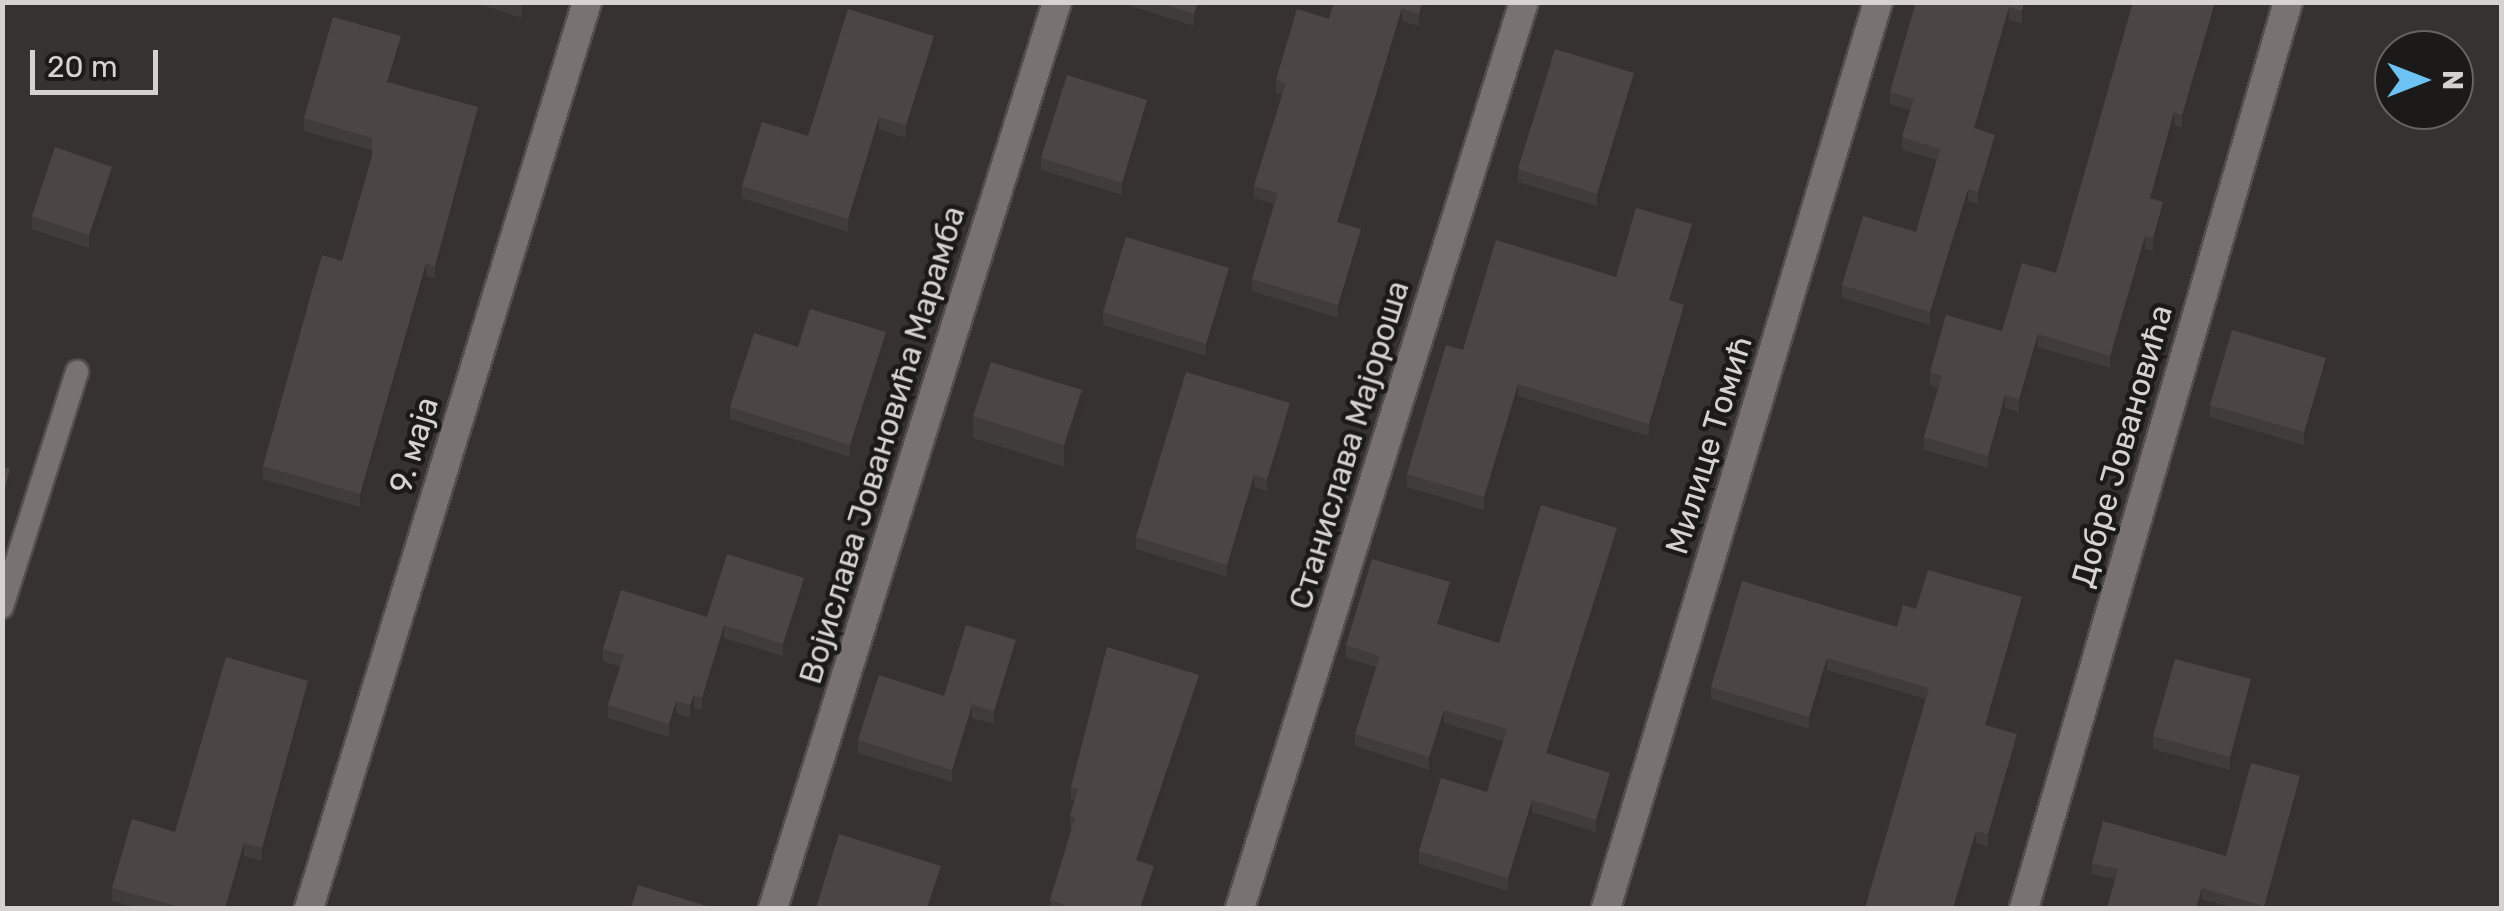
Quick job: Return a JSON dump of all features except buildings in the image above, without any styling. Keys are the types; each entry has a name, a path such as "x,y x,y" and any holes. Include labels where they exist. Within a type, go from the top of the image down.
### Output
{"street":[{"name":"9. маја","path":"309,908 587,2"},
{"name":"Војислава Јовановића Марамба","path":"773,908 1057,2"},
{"name":"Станислава Мајороша","path":"1240,908 1524,2"},
{"name":"Милице Томић","path":"1606,908 1878,2"},
{"name":"Добре Јовановића","path":"2024,908 2288,2"}],"lane":[{"path":"2,606 77,372"}]}
